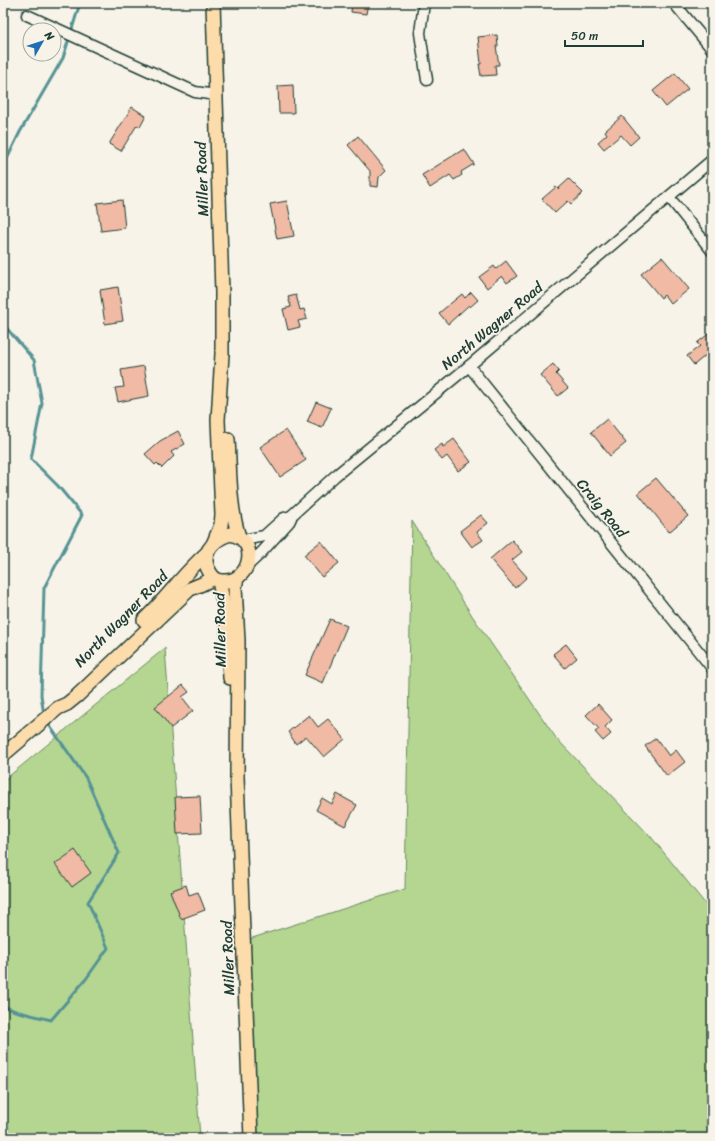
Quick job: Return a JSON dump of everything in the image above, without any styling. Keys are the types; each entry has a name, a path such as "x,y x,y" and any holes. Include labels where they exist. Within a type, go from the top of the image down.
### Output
{"main road":[{"name":"Miller Road","path":"211,548 221,525 222,515 218,420 222,354 222,292 213,3"},
{"name":"Miller Road","path":"222,354 231,497 236,525 241,539"},
{"path":"230,534 236,535 241,539 247,546 249,553 249,559 246,567 235,580 226,582 216,579 210,573 206,560 211,548 224,536 230,534"},
{"name":"North Wagner Road","path":"55,711 64,699 155,609 211,548"},
{"name":"Miller Road","path":"237,578 235,587 238,642 237,778 251,1138"},
{"name":"Miller Road","path":"216,579 227,621 233,755 237,778"},
{"name":"North Wagner Road","path":"3,755 55,711 77,696 190,589 216,579"}],"street":[{"path":"424,3 420,33 427,80"},
{"path":"674,3 712,49"},
{"path":"27,15 195,92 216,95"},
{"name":"North Wagner Road","path":"241,539 264,536 284,518 291,516 335,476 469,366 712,160"},
{"path":"669,197 712,252"},
{"name":"Craig Road","path":"469,366 712,668"},
{"name":"North Wagner Road","path":"246,567 290,522 291,516"}],"green space":[{"path":"412,521 473,617 556,738 652,838 707,906 712,917 712,1138 251,1138 243,941 405,889"},
{"path":"165,648 200,1138 3,1138 3,781"}],"building":[{"path":"352,3 368,3 366,14 351,12"},
{"path":"497,35 498,46 496,46 499,65 495,65 496,75 481,76 478,37"},
{"path":"675,73 688,89 666,107 653,91"},
{"path":"293,85 294,113 279,113 278,86"},
{"path":"132,107 146,116 140,127 137,125 121,151 109,144"},
{"path":"622,116 639,137 630,145 621,135 604,149 598,142 607,134 605,131"},
{"path":"358,136 386,170 379,177 378,187 370,186 370,171 348,145"},
{"path":"464,149 474,164 461,172 462,175 454,180 450,175 430,188 422,175"},
{"path":"569,179 583,193 571,204 568,201 555,213 542,199 556,187 558,189"},
{"path":"122,200 125,228 101,231 97,203"},
{"path":"287,201 294,236 277,239 270,204"},
{"path":"662,257 689,289 671,304 664,295 661,298 641,274"},
{"path":"506,261 517,276 507,283 502,276 487,288 479,277 494,266 496,269"},
{"path":"118,287 123,321 105,324 100,290"},
{"path":"471,292 478,300 470,307 469,305 448,324 439,313 462,294 465,298"},
{"path":"296,295 300,310 304,309 307,319 298,321 300,327 288,330 283,309 291,307 288,297"},
{"path":"712,331 712,362 706,355 694,365 687,356 700,346 697,343"},
{"path":"553,364 559,371 556,374 568,388 558,396 540,375"},
{"path":"144,366 149,396 118,402 115,388 124,387 121,370"},
{"path":"316,402 331,408 322,428 307,422"},
{"path":"607,419 626,443 610,456 591,432"},
{"path":"286,430 306,460 280,477 260,447"},
{"path":"178,431 185,444 171,452 174,456 162,468 157,463 155,465 145,454 160,441"},
{"path":"454,439 471,462 458,471 447,456 442,460 434,450 442,444 443,447"},
{"path":"656,478 688,516 669,532 638,493"},
{"path":"481,515 488,523 477,532 483,540 472,547 460,531"},
{"path":"512,540 522,552 512,560 527,577 515,588 490,559"},
{"path":"321,541 339,563 322,577 304,555"},
{"path":"330,619 347,626 323,683 305,675"},
{"path":"566,644 577,658 565,668 553,654"},
{"path":"183,685 189,692 182,697 193,711 171,728 155,707"},
{"path":"598,704 612,720 605,727 611,734 603,741 595,732 599,729 586,715"},
{"path":"309,715 318,727 328,719 345,739 324,757 306,736 296,744 288,732"},
{"path":"656,738 669,756 676,750 685,762 667,776 645,746"},
{"path":"337,794 357,805 345,826 316,810 322,798 332,804"},
{"path":"200,796 202,833 177,834 175,797"},
{"path":"75,850 91,873 72,887 55,864"},
{"path":"186,885 189,895 198,892 205,910 181,919 170,891"}],"waterway":[{"path":"3,167 20,132 63,58 80,3"},
{"path":"3,324 34,360 42,403 31,459 58,486 82,515 44,588 41,695 44,715"},
{"path":"3,1006 15,1011 51,1020 86,979 108,948 88,902 119,853 86,778 47,722"}]}
